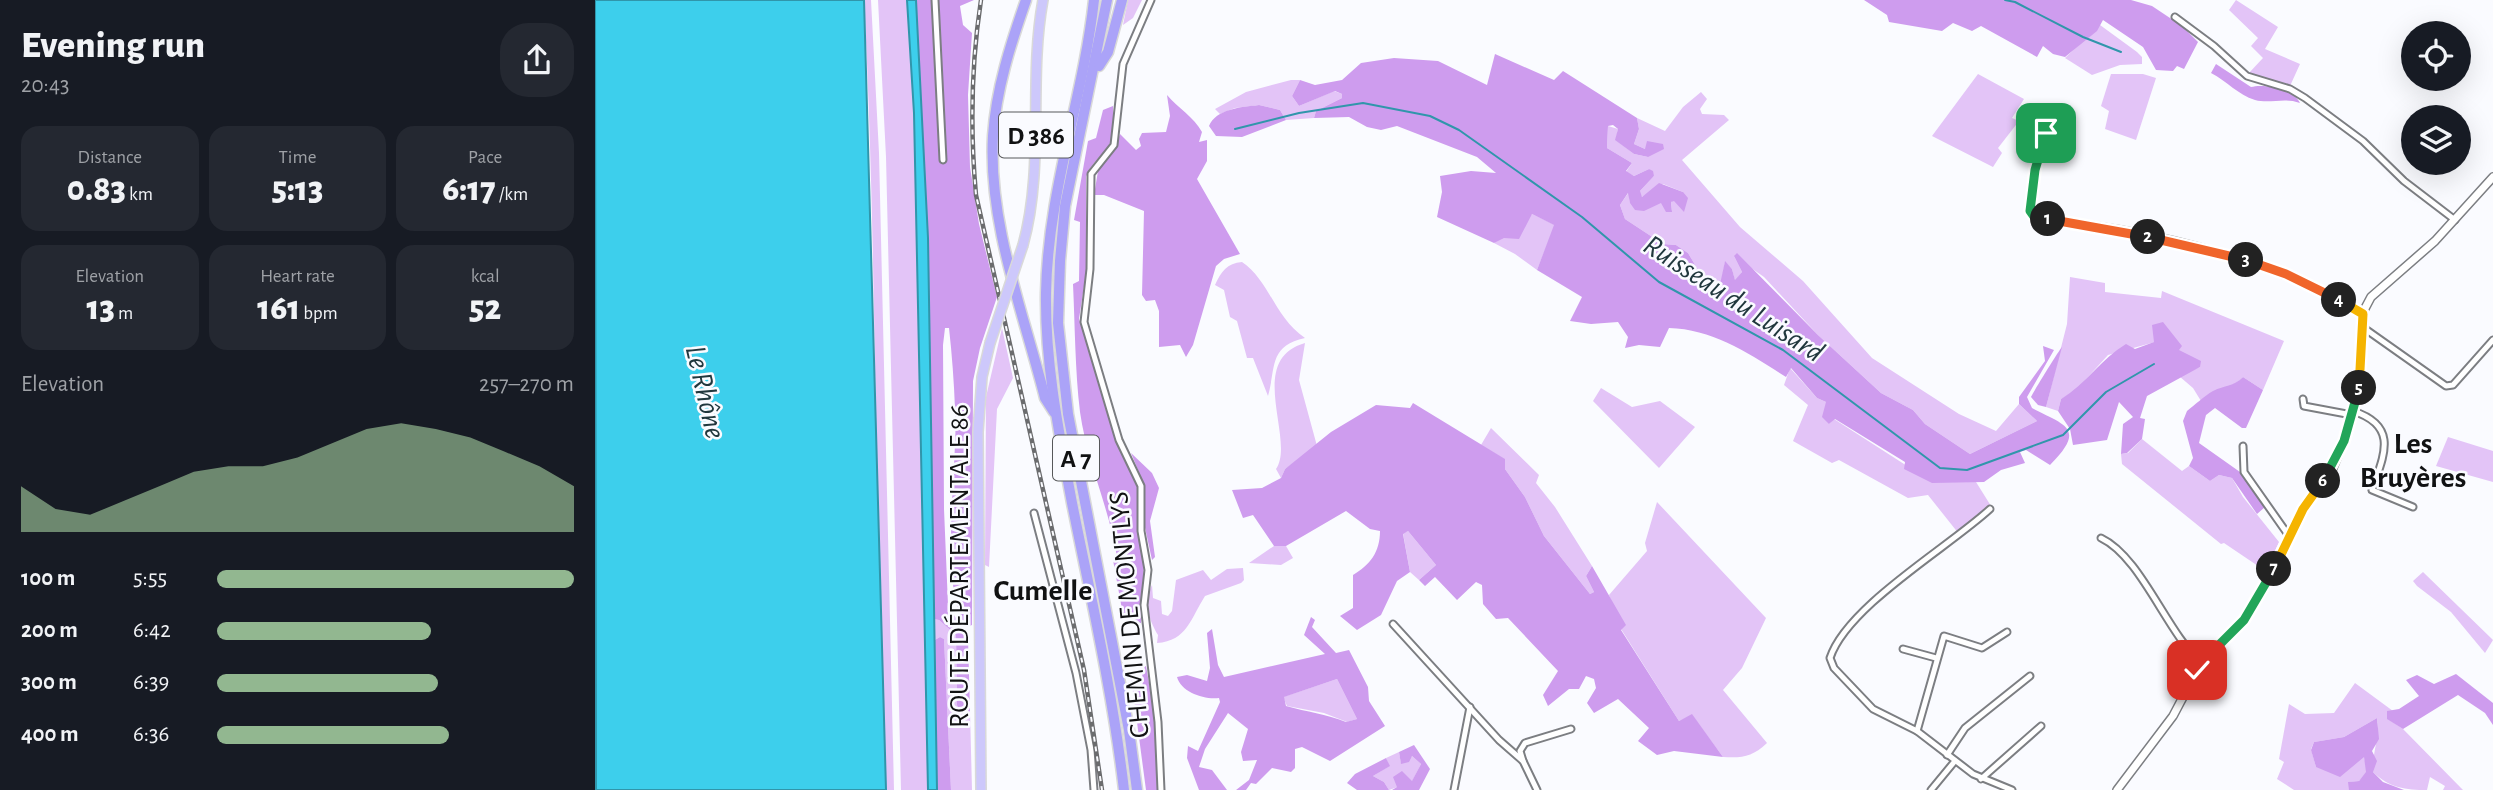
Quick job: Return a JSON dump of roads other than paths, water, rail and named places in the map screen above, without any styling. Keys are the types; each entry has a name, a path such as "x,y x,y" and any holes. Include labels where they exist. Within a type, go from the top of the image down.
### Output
{"highway":[{"path":"1026,0 1003,76 995,119 995,183 1010,263 1045,398 1056,415"},
{"name":"A 7","path":"1094,0 1059,168 1049,233 1047,327 1056,415 1112,710 1124,790"},
{"name":"A 7","path":"1107,0 1065,206 1059,261 1058,323 1068,414 1124,706 1137,790"},
{"path":"1094,72 1108,52 1122,0"}],"main road":[{"name":"ROUTE DÉPARTEMENTALE 86","path":"981,790 978,432 982,377 990,342 1023,245 1036,180 1034,78 1043,0"}],"street":[{"path":"935,0 943,160"},
{"name":"CHEMIN DE MONTLYS","path":"1151,0 1123,64 1114,145 1091,174 1090,269 1084,322 1119,440 1141,486 1142,531 1148,570 1144,605 1158,722 1161,790"},
{"path":"2175,17 2214,46 2247,76 2290,89 2305,98 2363,141 2404,181 2455,220"},
{"path":"2046,133 2033,180 2030,211 2035,218 2094,226 2255,262 2317,287 2363,314"},
{"path":"2117,790 2173,716 2201,663 2244,620 2303,509 2332,470 2353,413 2361,378 2363,314 2379,288 2426,250 2493,177"},
{"path":"2361,326 2446,386 2453,385 2493,340"},
{"path":"2303,399 2304,405 2353,413 2376,422 2385,439 2385,453 2372,490 2413,507"},
{"path":"2243,446 2241,462 2244,472 2290,537"},
{"path":"1990,509 1889,589 1844,634 1830,658 1866,704 1917,732 1982,779 2012,790"},
{"path":"1034,513 1076,673 1092,757 1094,790"},
{"path":"2101,538 2111,543 2143,581 2175,633 2201,663"},
{"path":"1393,624 1505,747 1523,761"},
{"path":"1917,732 1944,636 1982,648 2007,632"},
{"path":"1903,649 1936,658"},
{"path":"1947,755 1965,728 2030,676"},
{"path":"1454,790 1470,706"},
{"path":"1982,779 2042,726"},
{"path":"1537,790 1520,751 1525,743 1571,729"},
{"path":"1931,790 1955,761"}],"water":[{"name":"Le Rhône","path":"595,0 864,0 886,790 596,790"},
{"path":"907,0 916,0 928,238 937,790 928,790 914,113"}],"waterway":[{"path":"2005,0 2015,2 2083,37 2121,52"},
{"name":"Ruisseau du Luisard","path":"1235,129 1299,113 1363,103 1430,116 1459,130 1582,217 1659,282 1783,350 1940,468 1967,470 2063,435 2106,392 2154,364"}],"railway":[{"path":"981,0 973,97 976,195 1084,670 1102,790"}],"district":[{"name":"Les Bruyères","path":"2413,460"},
{"name":"Cumelle","path":"1043,590"}]}
